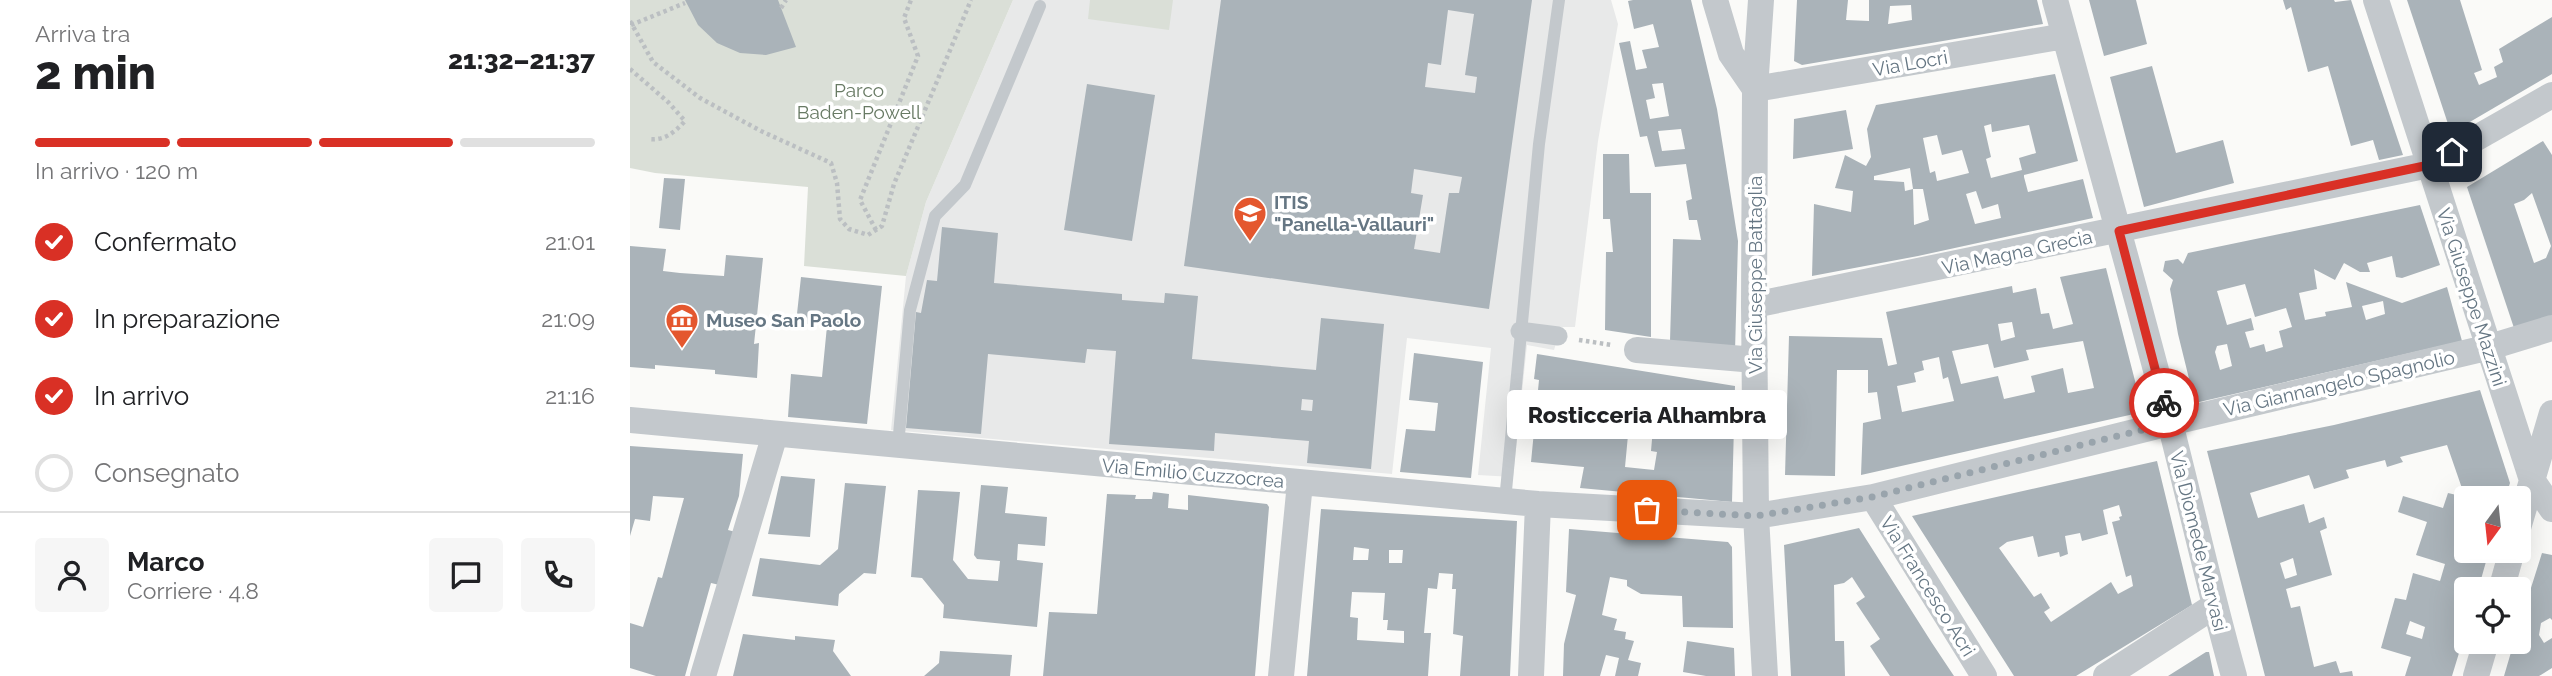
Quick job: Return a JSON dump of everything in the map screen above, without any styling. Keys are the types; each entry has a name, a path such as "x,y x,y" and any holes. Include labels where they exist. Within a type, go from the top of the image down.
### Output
{"street":[{"path":"1715,0 1731,54 1755,89"},
{"name":"Via Giuseppe Battaglia","path":"1762,0 1755,89 1754,305 1756,516 1765,676"},
{"name":"Via Diomede Marvasi","path":"2055,0 2170,423 2214,606 2234,676"},
{"name":"Via Giuseppe Mazzini","path":"2376,0 2532,480 2552,509"},
{"name":"Via Locri","path":"1755,89 2065,36"},
{"name":"Via Magna Grecia","path":"1754,305 2429,165 2549,102"},
{"name":"Via Giannangelo Spagnolio","path":"1756,516 1872,497 2490,347 2552,328"},
{"path":"1520,331 1558,336"},
{"path":"1637,350 1755,360"},
{"path":"2530,486 2552,413"},
{"name":"Via Emilio Cuzzocrea","path":"630,420 1538,504 1756,516"},
{"path":"703,676 775,435"},
{"path":"1281,676 1300,483"},
{"name":"Via Francesco Acri","path":"1872,497 1984,676"},
{"path":"1531,676 1538,504"},
{"path":"2106,676 2214,606"},
{"path":"2476,676 2482,654"}],"lane":[{"path":"1505,501 1539,144 1559,0"},
{"path":"898,446 909,310 935,216 965,185 1040,6"}],"path":[{"path":"781,8 786,0"},
{"path":"876,230 860,200 918,56 904,19 911,0"},
{"path":"685,3 631,23 653,62 700,98 761,131 831,163 837,183 840,219 849,229 868,235 882,226 894,184 971,0"},
{"path":"630,69 668,102 685,121 676,132 659,140 648,139"},
{"path":"1558,336 1637,350"}],"shaded area":[{"name":"ITIS \"Panella-Vallauri\"","path":"1013,0 1611,0 1618,24 1598,141 1575,327 1561,327 1554,350 1527,345 1513,477 1478,475 1491,348 1407,338 1392,474 891,430 906,276 926,202"}],"green space":[{"name":"Parco Baden-Powell","path":"630,0 1013,0 926,202 906,276 804,266 808,187 655,173 630,168"},
{"path":"1090,0 1173,0 1169,30 1088,19"}],"building":[{"path":"685,0 778,0 796,47 766,55 740,53 717,43 698,25"},
{"path":"1221,0 1532,0 1489,309 1184,266","holes":["1448,10 1474,14 1465,75 1477,77 1475,93 1425,87 1428,63 1441,65","1414,169 1462,177 1459,193 1449,193 1440,253 1414,249 1423,195 1411,193"]},
{"path":"1691,0 1717,109 1738,241 1735,352 1670,341 1673,239 1701,240 1697,220 1689,220 1686,201 1692,199 1686,164 1655,167 1647,136 1640,137 1619,43 1630,41 1636,70 1647,68 1642,50 1659,47 1653,24 1634,29 1628,1","holes":["1663,83 1669,116 1650,119 1646,100 1655,98 1652,84","1681,129 1685,149 1662,151 1658,131"]},
{"path":"1797,0 1848,0 1846,20 1869,21 1869,0 2037,0 2043,24 1802,65 1794,61","holes":["1911,5 1912,20 1888,24 1890,6"]},
{"path":"2089,0 2136,0 2147,44 2104,56"},
{"path":"2283,0 2351,0 2403,155 2379,160 2373,140 2351,146 2328,66 2308,72 2291,7 2286,10"},
{"path":"2407,0 2460,0 2482,70 2474,73 2479,85 2497,77 2494,67 2503,62 2499,49 2552,17 2552,74 2451,133"},
{"path":"2152,66 2176,153 2223,140 2234,183 2144,207 2110,77"},
{"path":"2055,74 2078,161 2024,177 2028,192 2083,179 2093,218 1812,276 1814,204 1851,212 1853,191 1835,188 1845,155 1866,166 1871,157 1867,129 1876,105","holes":["1991,124 1992,132 2029,125 2036,153 2019,158 2022,170 1991,178 1986,159 1991,157 1984,126","1937,135 1942,155 1962,150 1969,173 1937,181 1935,171 1930,173 1923,138","1910,168 1913,189 1905,191 1904,182 1874,180 1874,176","1913,189 1923,189 1929,220 1914,225","1976,191 1982,209 1998,204 2001,218 1975,224 1966,194"]},
{"path":"1087,84 1155,95 1132,241 1064,230"},
{"path":"1846,110 1853,149 1793,159 1794,119"},
{"path":"2543,141 2552,155 2552,319 2514,328 2467,187","holes":["2532,193 2551,246 2546,258 2534,263 2514,204"]},
{"path":"1603,154 1629,154 1630,193 1651,193 1651,337 1605,330 1606,252 1613,252 1610,219 1603,219"},
{"path":"664,178 685,179 680,230 659,228"},
{"path":"2420,205 2440,265 2402,278 2396,277 2392,256 2367,263 2370,272 2360,272 2344,263 2335,280 2314,269 2317,289 2299,293 2305,320 2326,316 2325,312 2352,307 2346,282 2402,303 2447,287 2462,341 2195,403 2178,334 2170,289 2173,280 2163,271 2165,261 2178,259 2183,264 2188,253","holes":["2245,284 2255,317 2286,308 2292,327 2279,331 2283,347 2266,352 2264,344 2250,348 2245,332 2254,330 2251,318 2227,325 2217,291","2383,301 2385,314 2366,320 2362,306","2227,344 2232,366 2220,370 2215,352 2217,346"]},
{"path":"942,227 998,233 994,283 1122,294 1122,300 1164,303 1165,293 1198,296 1192,359 1316,370 1321,318 1384,324 1371,469 1307,463 1309,441 1215,433 1214,451 1109,444 1116,351 1087,349 1085,363 988,354 981,434 906,428 916,312 921,313 927,280 937,281","holes":["1302,399 1313,400 1312,411 1301,410"]},
{"path":"630,246 666,249 663,271 680,273 724,276 726,255 763,258 754,344 759,343 757,378 715,374 715,370 655,365 655,369 630,367"},
{"path":"2106,268 2143,412 1861,475 1863,423 1881,419 1877,392 1868,393 1868,370 1837,370 1835,476 1785,475 1789,336 1882,338 1888,366 1897,364 1886,312 2012,286 2013,293 2036,288 2041,314 2049,313 2053,329 2073,324 2060,277","holes":["2012,322 2015,337 2001,341 1998,324","2083,341 2094,388 2068,393 2063,368 2031,376 2035,392 2004,399 1998,376 1961,384 1952,351 1988,344 1994,368 2029,360 2026,350","1939,357 1943,379 1948,377 1954,401 1902,412 1897,386 1916,382 1914,373 1924,370 1922,361"]},
{"path":"801,277 882,286 867,424 788,417 791,374 822,377 827,326 796,323"},
{"path":"1414,353 1483,362 1471,478 1400,472 1406,429 1435,431 1438,403 1409,400"},
{"path":"1537,354 1735,386 1732,502 1580,488 1584,467 1531,462 1539,380 1534,379","holes":["1627,394 1647,396 1645,416 1654,416 1651,451 1657,452 1654,470 1625,467 1630,414 1625,413","1676,412 1699,413 1698,434 1676,434"]},
{"path":"2480,390 2510,483 2509,486 2461,486 2447,445 2400,457 2403,462 2387,467 2385,460 2346,470 2349,478 2314,489 2309,475 2250,493 2258,518 2304,504 2309,523 2324,517 2327,528 2320,531 2332,575 2286,589 2291,608 2300,606 2314,667 2336,661 2340,673 2352,671 2353,676 2265,676 2207,451 2334,425","holes":["2293,558 2297,575 2285,579 2280,563"]},
{"path":"630,446 743,454 739,496 728,530 743,534 728,587 711,583 685,676 656,676 630,668 630,623 643,627 658,577 662,578 684,498 653,496 650,521 635,519 630,536"},
{"path":"2157,461 2192,605 2076,676 2014,676 1912,516","holes":["2119,505 2122,516 2119,517 2120,520 2112,522 2126,577 2131,575 2133,586 2118,594 2111,582 2051,622 2044,612 2050,608 2041,593 2034,597 1999,548 2007,542 2033,536 2038,557 2059,552 2060,557 2068,554 2065,536 2080,533 2082,541 2108,534 2103,510"]},
{"path":"781,476 815,479 810,537 768,534"},
{"path":"845,483 886,486 876,574 864,573 839,594 838,606 752,596 760,558 820,565 838,549"},
{"path":"981,485 1008,487 1005,513 1047,517 1045,546 1018,544 1017,560 1043,563 1037,627 943,618 944,605 922,578 911,577 918,490 960,492 953,560 968,579 998,581 1000,561 977,559 974,555"},
{"path":"1153,492 1169,494 1168,508 1188,510 1188,495 1267,504 1269,507 1255,676 1043,676 1049,612 1097,614 1107,494 1136,495 1135,499 1152,499"},
{"path":"2448,493 2454,494 2454,564 2485,564 2482,577 2454,577 2454,654 2459,654 2452,676 2405,676 2411,657 2381,648 2395,598 2406,600 2413,573 2440,581 2445,564 2416,555 2427,522 2398,512 2403,496 2443,508","holes":["2410,621 2425,627 2422,639 2406,634"]},
{"path":"1321,509 1517,521 1510,676 1460,676 1463,636 1453,634 1456,589 1452,589 1453,574 1439,573 1437,589 1428,588 1424,633 1431,633 1428,676 1307,676","holes":["1354,547 1369,549 1368,560 1353,560","1389,550 1403,550 1402,563 1389,563","1352,592 1385,593 1383,620 1388,620 1387,630 1404,631 1404,643 1357,640 1358,618 1350,617"]},
{"path":"1859,528 1954,676 1890,676 1870,646 1880,639 1856,603 1865,597 1852,577 1844,583 1834,585 1835,641 1844,641 1845,676 1791,676 1784,545"},
{"path":"1569,529 1728,542 1732,547 1733,628 1683,627 1682,596 1641,594 1627,586 1627,580 1610,577 1602,615 1617,619 1614,630 1626,632 1625,639 1634,641 1628,660 1641,663 1638,676 1615,676 1619,658 1606,655 1600,676 1563,676 1564,644 1576,595 1566,592"},
{"path":"2542,553 2552,555 2552,620 2550,618 2541,623 2539,635 2544,643 2552,638 2552,668 2539,676 2504,676 2510,654 2531,654 2531,588"},
{"path":"743,634 795,640 795,636 835,640 833,651 851,676 733,676"},
{"path":"1687,641 1734,648 1735,676 1706,676 1683,672"},
{"path":"940,651 1012,655 1010,676 924,676 939,663"},
{"path":"2209,652 2214,676 2168,676"}],"way so far":[{"path":"1647,510 1756,516 1872,497 2170,423 2164,403"}],"place":[{"name":"ITIS \"Panella-Vallauri\"","path":"1250,243"},
{"name":"Museo San Paolo","path":"682,350"},
{"name":"Rosticceria Alhambra","path":"1647,510"}],"route":[{"path":"2164,403 2119,231 2429,165 2452,152"}]}
